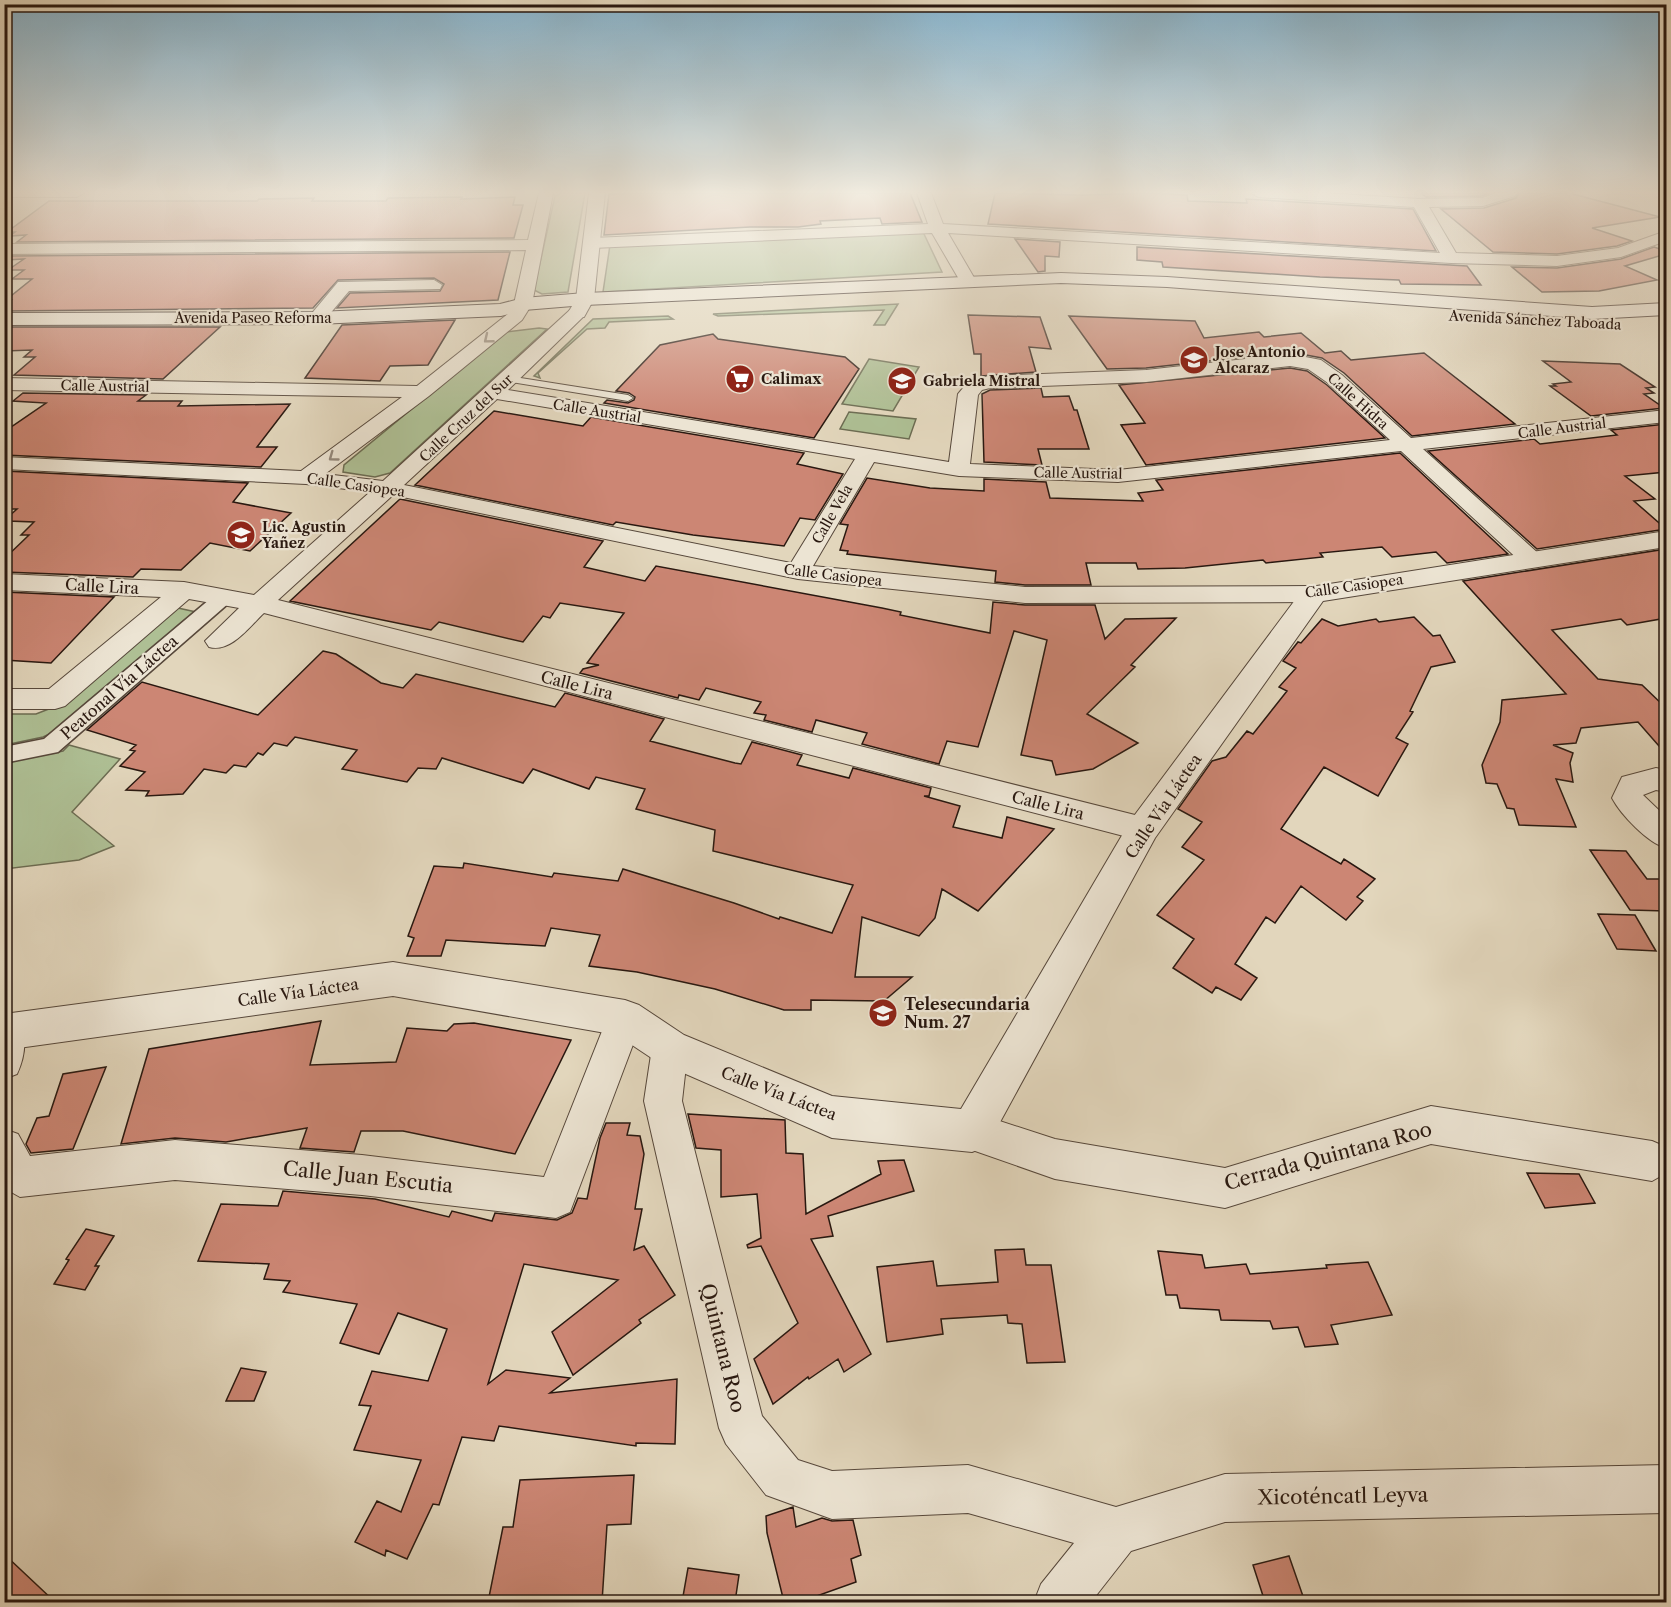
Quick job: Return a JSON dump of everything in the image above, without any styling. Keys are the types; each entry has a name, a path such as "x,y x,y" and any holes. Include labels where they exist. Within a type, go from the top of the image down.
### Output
{"main road":[{"path":"581,306 588,268"},
{"name":"Avenida Sánchez Taboada","path":"581,306 968,281 1061,278 1167,282 1592,313 1666,309"},
{"name":"Avenida Sánchez Taboada","path":"581,306 1073,292 1170,295 1612,326 1666,324"},
{"name":"Avenida Paseo Reforma","path":"4,319 317,318 581,306"},
{"name":"Calle Casiopea","path":"1314,594 1666,538"},
{"name":"Calle Vía Láctea","path":"5,1042 393,979 625,1018 670,1048 832,1117 972,1131 1143,829 1314,594"}],"street":[{"path":"306,478 422,392 513,310 528,268"},
{"path":"960,268 968,281"},
{"path":"317,318 344,286 434,285"},
{"name":"Calle Cruz del Sur","path":"218,641 500,386 581,306"},
{"name":"Calle Hidra","path":"959,470 968,394 975,386 988,382 1146,376 1290,360 1314,364 1335,379 1531,559"},
{"name":"Calle Austrial","path":"4,384 422,392"},
{"name":"Calle Austrial","path":"500,386 867,456 959,470 1118,476 1666,416"},
{"name":"Calle Vela","path":"798,572 867,456"},
{"name":"Calle Casiopea","path":"4,463 306,478 389,488 798,572 1025,595 1314,594"},
{"name":"Calle Lira","path":"4,582 184,590 261,604 1143,829"},
{"path":"4,699 55,699 184,590"},
{"name":"Peatonal Vía Láctea","path":"4,755 50,746 223,598"},
{"path":"1666,781 1656,780 1632,785 1626,798 1666,836"},
{"name":"Calle Juan Escutia","path":"4,1148 20,1177 174,1160 362,1175 556,1198 625,1018"},
{"name":"Quintana Roo","path":"670,1048 663,1101 742,1428 783,1478 832,1495 968,1489 1116,1531"},
{"name":"Cerrada Quintana Roo","path":"972,1131 1055,1159 1225,1188 1431,1125 1652,1161"},
{"name":"Xicoténcatl Leyva","path":"1116,1531 1225,1498 1666,1489"},
{"path":"1059,1602 1116,1531"}],"lane":[{"path":"500,386 628,398"}],"green space":[{"path":"539,268 572,268 568,292 542,294 534,290"},
{"path":"607,268 940,268 942,272 603,292"},
{"path":"898,304 885,325 874,325 884,310 718,316 713,314"},
{"path":"668,316 673,319 609,322 605,328 587,329 538,373 540,378 534,376 593,319"},
{"path":"547,329 390,473 375,477 343,472 344,465 505,332"},
{"path":"869,359 919,367 893,411 842,404"},
{"path":"849,412 916,419 909,439 840,429"},
{"path":"178,608 196,612 69,725 43,737 5,745 5,714 36,714 59,705"},
{"path":"69,745 120,759 72,812 114,846 79,860 5,869 4,763 63,751"}],"building":[{"path":"11,268 506,268 498,300 337,308 350,293 440,291 444,284 434,278 338,280 313,308 4,311 4,305 11,300 6,300 32,279 12,279 24,270 8,270"},
{"path":"1035,268 1045,268 1045,271 1038,272"},
{"path":"1179,268 1468,268 1481,285 1401,284 1399,280"},
{"path":"1513,268 1630,268 1657,280 1599,291 1542,292"},
{"path":"968,315 1040,317 1051,349 1029,347 1036,372 981,376 981,354 974,354"},
{"path":"1069,316 1195,321 1204,338 1259,332 1264,337 1301,333 1325,353 1341,351 1351,360 1424,353 1515,424 1412,436 1344,373 1322,358 1290,352 1146,368 1107,369"},
{"path":"455,320 428,365 390,366 380,381 305,378 342,325"},
{"path":"4,327 220,327 163,379 14,375 35,357 24,357 32,350 4,351"},
{"name":"Calimax","path":"713,334 718,339 845,357 859,369 814,438 604,403 607,400 628,403 634,400 635,397 629,393 616,391 660,345"},
{"path":"1543,361 1620,364 1655,387 1646,388 1654,393 1644,394 1664,408 1591,416 1550,386 1571,382"},
{"path":"1290,368 1307,371 1327,385 1385,438 1146,465 1121,425 1145,423 1119,385"},
{"path":"1041,388 1043,397 1069,396 1074,410 1077,410 1089,449 1038,449 1042,465 984,462 982,394 990,390"},
{"path":"23,393 146,395 138,401 182,401 178,406 290,404 257,447 277,447 261,467 4,455 4,432 46,403 13,401"},
{"path":"494,411 583,426 591,417 804,453 797,464 843,474 815,520 800,518 784,546 693,535 616,522 613,525 415,485"},
{"path":"1666,424 1666,472 1625,476 1655,499 1634,501 1666,529 1537,549 1428,451 1534,439 1540,444 1617,435 1611,430"},
{"path":"1400,453 1508,554 1447,563 1436,552 1392,557 1382,547 1320,553 1323,557 1185,568 1138,569 1136,563 1086,563 1091,585 1025,585 995,582 996,571 847,554 848,551 840,550 848,525 840,524 867,478 930,488 984,491 984,479 1046,482 1050,498 1143,501 1138,493 1163,490 1156,480"},
{"path":"4,471 248,483 233,502 291,513 250,551 210,543 181,570 141,569 133,577 4,572 4,559 29,535 21,535 34,522 8,521 10,518 7,518 17,509 4,509"},
{"path":"400,499 603,541 584,567 645,581 656,566 882,608 901,612 900,615 990,633 993,602 1025,605 1095,605 1105,639 1125,619 1176,618 1131,665 1135,667 1087,714 1138,743 1093,769 1056,775 1052,761 1021,755 1047,640 1014,631 978,747 947,741 939,764 862,744 867,733 816,720 812,732 764,720 766,715 754,713 761,702 706,688 699,700 679,695 678,698 580,673 583,669 599,665 587,663 624,613 560,603 550,618 543,616 523,642 439,622 431,630 290,601"},
{"path":"1666,549 1666,618 1627,625 1621,619 1552,630 1598,679 1642,685 1666,708 1666,754 1638,722 1581,728 1576,743 1553,745 1573,753 1570,763 1573,782 1556,779 1576,827 1519,825 1514,809 1507,808 1497,784 1486,783 1482,765 1500,722 1502,700 1566,694 1463,581"},
{"path":"4,592 114,597 51,663 4,660"},
{"path":"1414,617 1433,636 1440,635 1455,662 1431,667 1410,711 1413,712 1396,738 1408,744 1378,796 1324,767 1281,829 1341,864 1344,859 1375,879 1357,897 1363,901 1346,920 1301,886 1275,923 1266,917 1235,964 1257,978 1241,1000 1216,987 1212,993 1173,968 1194,939 1157,915 1204,860 1182,847 1202,822 1178,809 1212,761 1226,757 1247,731 1253,734 1287,691 1279,687 1296,668 1283,661 1298,642 1301,643 1322,619 1338,626 1376,619 1379,622"},
{"path":"323,651 336,654 381,683 403,688 416,674 555,707 565,693 664,719 650,741 735,763 741,764 752,742 802,755 797,765 849,778 853,768 931,788 929,796 924,796 960,806 953,827 1002,838 1007,817 1054,829 978,911 942,889 935,918 919,936 862,917 855,977 912,977 884,1001 811,1000 811,1010 784,1010 715,989 637,972 589,966 600,935 551,928 545,946 446,940 441,956 407,956 414,938 408,936 434,866 463,868 464,863 552,877 554,873 618,881 623,869 779,919 780,917 832,933 853,885 713,851 715,830 636,809 645,789 596,777 589,789 533,769 523,783 442,758 436,769 418,768 407,782 342,769 357,750 295,737 287,746 274,743 263,755 258,753 246,767 234,765 226,773 204,769 183,794 146,796 149,791 126,790 145,772 120,766 135,751 130,750 136,745 87,730 142,682 258,715"},
{"path":"1590,850 1626,851 1647,879 1666,879 1666,911 1630,910"},
{"path":"1598,914 1635,915 1656,951 1617,949"},
{"path":"321,1021 310,1065 396,1062 407,1028 447,1031 454,1024 474,1023 571,1040 515,1154 403,1131 361,1131 354,1152 300,1148 307,1128 226,1142 175,1138 121,1144 149,1049"},
{"path":"106,1067 73,1149 31,1153 26,1144 37,1118 49,1116 63,1074"},
{"path":"688,1114 785,1120 786,1153 803,1154 806,1214 881,1174 878,1161 904,1160 914,1191 828,1216 833,1236 811,1239 871,1354 844,1372 838,1359 809,1379 808,1377 773,1404 754,1359 798,1323 761,1246 748,1248 747,1245 761,1238 757,1194 721,1197 721,1150 696,1148"},
{"path":"606,1123 630,1123 627,1135 640,1136 644,1154 635,1209 642,1209 634,1250 644,1246 675,1295 639,1320 641,1323 573,1375 552,1332 618,1280 524,1264 488,1384 506,1370 570,1378 550,1393 677,1379 675,1444 636,1443 636,1446 499,1426 494,1441 462,1437 439,1505 433,1504 407,1559 386,1550 385,1556 355,1542 377,1501 401,1512 421,1460 354,1450 371,1406 359,1405 372,1371 428,1381 447,1329 398,1313 379,1354 340,1343 357,1304 283,1292 290,1281 264,1279 269,1264 198,1261 221,1204 278,1206 283,1191 375,1199 449,1217 452,1211 492,1221 495,1213 557,1220 572,1213 578,1198 587,1199 600,1138"},
{"path":"1527,1173 1579,1174 1595,1203 1545,1208"},
{"path":"86,1229 114,1236 95,1266 99,1266 85,1290 54,1284 69,1260 66,1259"},
{"path":"1024,1249 1026,1265 1051,1265 1065,1362 1027,1363 1022,1324 1008,1323 1007,1315 941,1319 943,1334 887,1342 877,1267 933,1261 937,1286 998,1282 995,1250"},
{"path":"1158,1251 1202,1255 1205,1268 1246,1264 1250,1274 1327,1268 1326,1265 1368,1262 1392,1315 1331,1325 1338,1344 1305,1347 1298,1327 1273,1329 1270,1321 1221,1320 1219,1310 1180,1308 1177,1295 1166,1295"},
{"path":"241,1368 266,1372 254,1401 226,1401"},
{"path":"634,1475 631,1524 607,1525 602,1602 488,1602 503,1527 513,1527 520,1480"},
{"path":"793,1507 796,1527 822,1518 832,1521 853,1520 861,1555 851,1559 856,1582 800,1602 784,1602 767,1533 766,1516"},
{"path":"4,1554 55,1602 4,1602"},
{"path":"1289,1556 1305,1602 1265,1602 1253,1565"},
{"path":"688,1568 739,1575 735,1602 682,1602"}],"place":[{"name":"Jose Antonio Alcaraz","path":"1194,360"},
{"name":"Calimax","path":"740,379"},
{"name":"Gabriela Mistral","path":"902,381"},
{"name":"Lic. Agustin Yañez","path":"241,535"},
{"name":"Telesecundaria Num. 27","path":"883,1013"}]}
